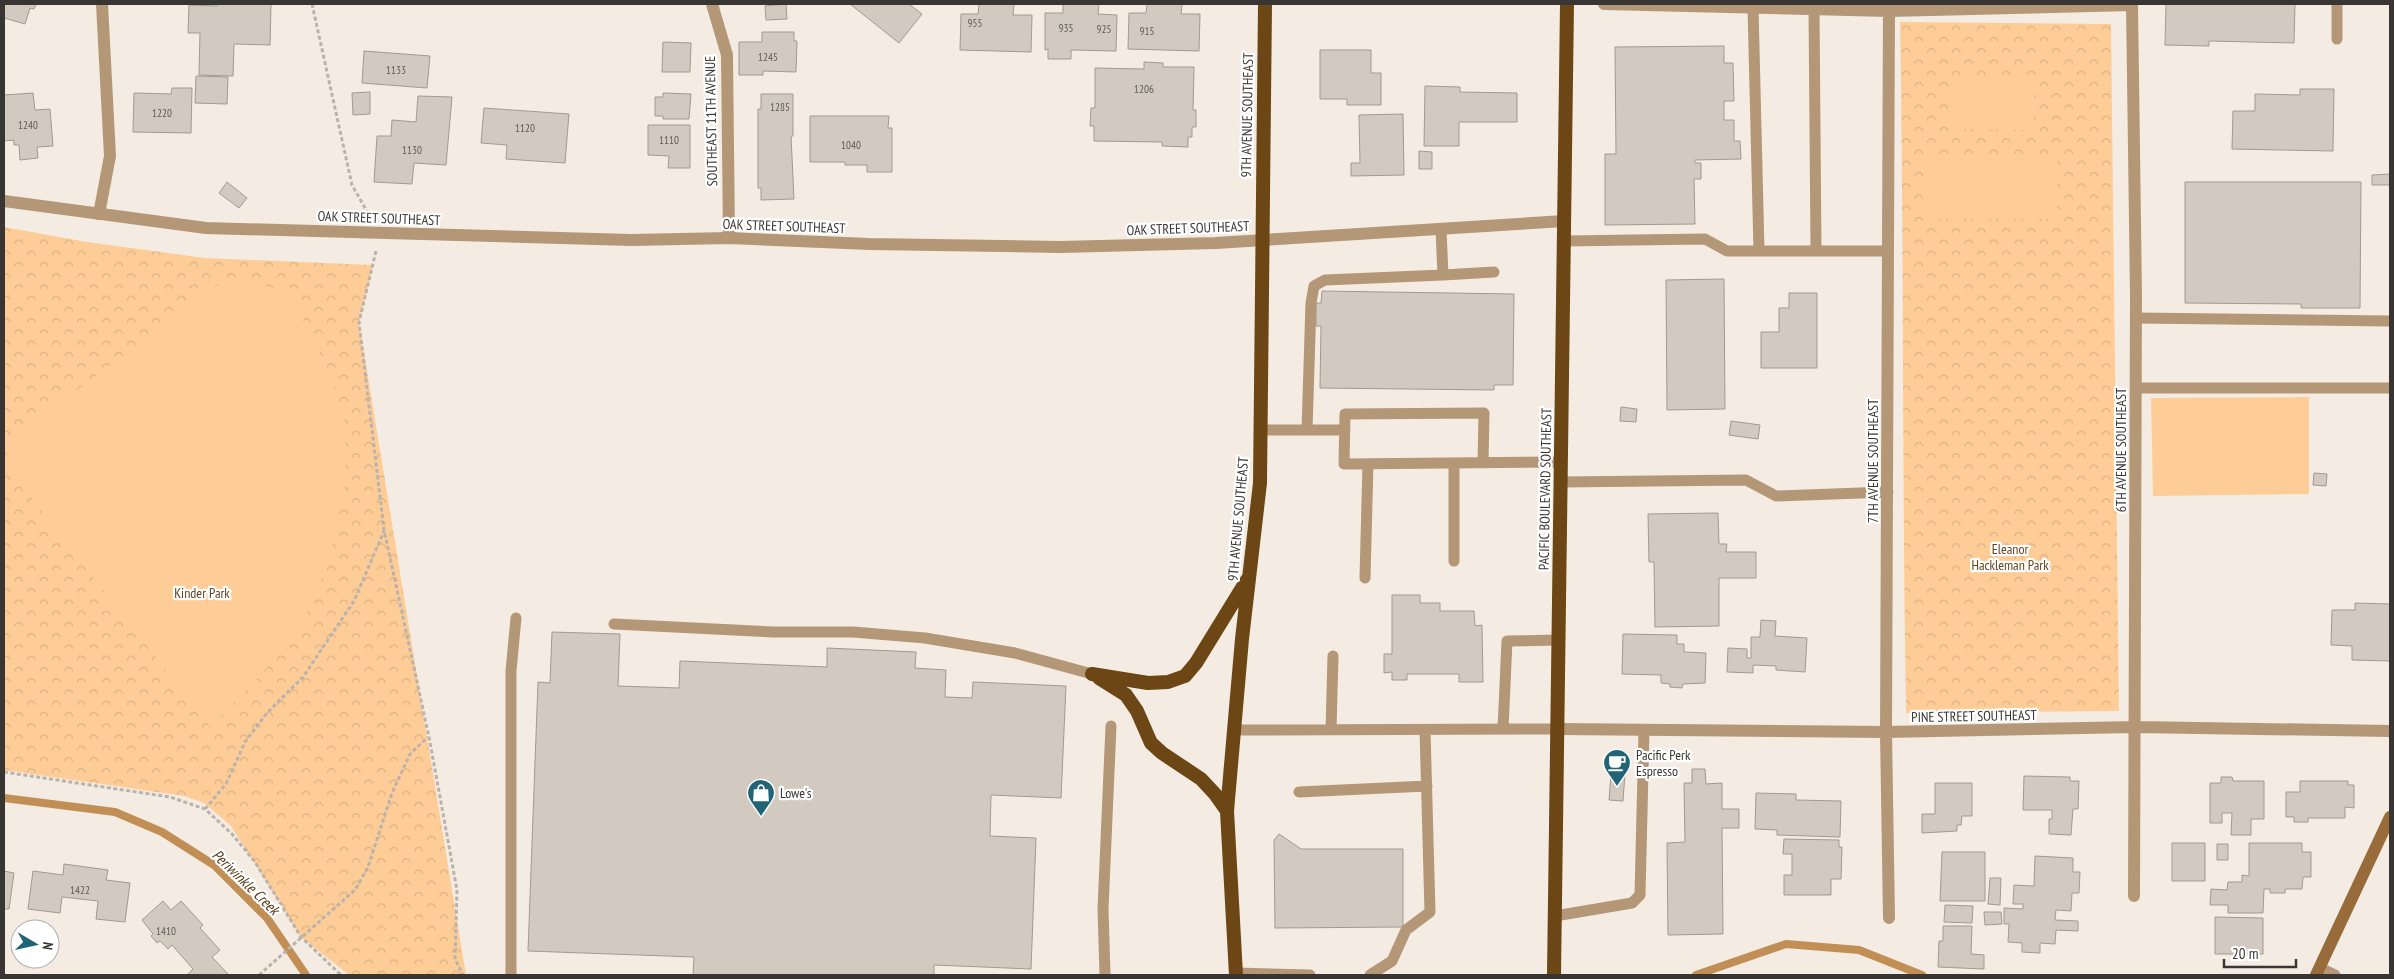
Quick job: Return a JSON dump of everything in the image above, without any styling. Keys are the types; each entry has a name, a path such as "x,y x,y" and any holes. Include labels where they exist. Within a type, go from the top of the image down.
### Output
{"highway":[{"name":"9TH AVENUE SOUTHEAST","path":"1236,974 1227,811 1260,483 1265,4"},
{"name":"PACIFIC BOULEVARD SOUTHEAST","path":"1554,975 1567,4"},
{"path":"1092,674 1148,683 1168,682 1185,676 1196,663 1250,575"},
{"path":"1092,674 1126,694 1137,711 1151,743 1162,753 1200,779 1215,794 1227,811"}],"main road":[{"path":"2318,971 2390,817"}],"street":[{"path":"99,214 110,156 102,4"},
{"name":"SOUTHEAST 11TH AVENUE","path":"712,4 727,55 729,238"},
{"path":"1604,4 1710,5 1814,9 2132,4"},
{"name":"6TH AVENUE SOUTHEAST","path":"2132,4 2136,318 2134,896"},
{"name":"7TH AVENUE SOUTHEAST","path":"1889,7 1886,732 1889,918"},
{"name":"OAK STREET SOUTHEAST","path":"4,201 206,228 631,240 729,238 870,244 1061,247 1262,241 1564,221"},
{"name":"PINE STREET SOUTHEAST","path":"1558,729 1886,732 2136,727 2390,731"}],"lane":[{"path":"2337,4 2337,39"},
{"path":"1753,8 1759,251"},
{"path":"1814,9 1816,251"},
{"path":"1441,229 1443,275"},
{"path":"1564,241 1705,239 1727,250 1888,251"},
{"path":"1307,430 1311,303 1314,286 1325,280 1494,272"},
{"path":"2136,318 2390,321"},
{"path":"2136,388 2390,388"},
{"path":"1483,463 1484,412 1346,414 1344,464 1483,463 1561,462"},
{"path":"1260,430 1345,430"},
{"path":"1454,463 1454,561"},
{"path":"1365,578 1368,464"},
{"path":"1561,482 1746,480 1776,496 1888,492"},
{"path":"511,975 511,671 516,618"},
{"path":"614,624 765,631 853,632 925,638 1016,653 1092,674"},
{"path":"1503,729 1507,641 1559,640"},
{"path":"1331,730 1333,656"},
{"path":"1105,975 1103,909 1111,726"},
{"path":"1234,730 1558,729"},
{"path":"1370,975 1392,961 1406,930 1430,912 1425,730"},
{"path":"1555,916 1632,903 1640,895 1644,730"},
{"path":"1299,792 1427,786"},
{"path":"2318,971 2335,975"},
{"path":"1236,974 1310,975"}],"path":[{"path":"312,4 352,185 379,233 359,322 384,530 429,737 457,890 455,959 464,975"},
{"path":"205,809 226,784 245,742 267,713 303,676 354,601 384,530"},
{"path":"259,975 355,890 368,867 392,793 410,754 429,737"},
{"path":"4,772 170,798 205,809 232,834 255,862 301,937 342,975"}],"green space":[{"name":"Eleanor Hackleman Park","path":"1900,22 2111,24 2119,711 1906,713"},
{"path":"1949,76 2034,76 2034,130 1949,129"},
{"path":"1927,154 2057,154 2057,219 1927,219"},
{"name":"Kinder Park","path":"4,227 87,242 205,258 372,265 359,322 466,975 349,975 301,937 231,826 204,803 184,796 4,770"},
{"path":"226,279 264,285 294,303 330,374 345,422 345,485 329,561 303,622 261,675 210,727 5,464 9,441"},
{"path":"2309,397 2309,494 2153,496 2151,398"}],"building":[{"path":"4,4 36,4 34,9 30,8 25,24 4,18"},
{"path":"217,4 271,4 270,45 234,44 233,76 199,75 200,33 188,33 189,5 217,6"},
{"path":"786,4 787,19 766,20 765,6"},
{"path":"850,4 909,4 922,14 899,43"},
{"path":"979,4 1014,4 1013,15 1032,15 1031,52 960,50 961,14 978,14"},
{"path":"1063,4 1099,4 1098,14 1117,15 1116,51 1071,50 1071,59 1048,59 1048,49 1045,50 1045,13 1063,13"},
{"path":"1147,4 1182,4 1181,14 1200,14 1199,51 1128,49 1129,13 1146,13"},
{"path":"2166,4 2295,4 2294,43 2209,41 2209,46 2165,45"},
{"path":"762,32 794,32 794,41 797,41 796,72 763,71 763,75 739,75 739,42 762,42"},
{"path":"663,42 691,43 690,72 662,72"},
{"path":"1724,46 1724,63 1733,63 1734,101 1724,101 1724,120 1734,120 1734,141 1740,141 1741,159 1695,160 1695,163 1701,163 1701,179 1694,179 1695,224 1605,225 1605,154 1616,154 1615,47"},
{"path":"1320,50 1371,50 1371,73 1381,73 1381,105 1347,105 1347,99 1320,99"},
{"path":"364,51 430,56 427,88 362,83"},
{"path":"1144,62 1163,63 1163,67 1194,67 1193,110 1196,110 1196,127 1192,127 1192,137 1188,137 1188,147 1162,146 1162,142 1094,141 1094,126 1090,126 1091,108 1095,108 1095,68 1144,69"},
{"path":"196,76 228,77 227,104 195,103"},
{"path":"1425,86 1460,87 1460,92 1517,93 1517,122 1459,122 1459,146 1424,146"},
{"path":"172,88 192,88 191,133 133,132 134,93 171,94"},
{"path":"2300,89 2334,89 2333,151 2232,149 2233,111 2255,111 2255,94 2300,95"},
{"path":"370,92 370,114 353,115 352,93"},
{"path":"33,93 35,110 50,109 53,146 37,147 38,158 20,160 19,145 14,145 14,140 4,141 4,95"},
{"path":"663,93 691,94 689,119 663,119 663,116 655,116 655,97 663,97"},
{"path":"761,94 793,94 793,136 791,136 794,199 761,200 761,188 758,188 758,109 761,109"},
{"path":"418,96 452,97 446,165 414,163 412,184 374,182 377,136 391,136 392,120 416,122"},
{"path":"484,108 569,114 565,163 506,159 507,145 481,143"},
{"path":"1403,114 1404,175 1351,176 1351,163 1360,163 1359,115"},
{"path":"810,116 889,116 888,128 892,128 892,172 867,172 867,165 845,165 845,162 810,162"},
{"path":"648,125 690,125 690,168 668,168 669,156 648,155"},
{"path":"1419,151 1432,152 1432,169 1419,169"},
{"path":"2390,174 2390,185 2372,185 2372,175"},
{"path":"227,182 247,198 239,208 219,193"},
{"path":"2185,182 2361,182 2360,308 2301,308 2301,304 2185,303"},
{"path":"1724,279 1725,409 1667,410 1666,280"},
{"path":"1322,291 1514,294 1513,385 1494,385 1494,390 1320,388 1321,326 1316,326 1316,303 1321,303"},
{"path":"1789,293 1817,293 1817,368 1761,368 1761,332 1779,332 1779,308 1789,308"},
{"path":"1621,407 1637,409 1636,422 1620,421"},
{"path":"1731,421 1760,425 1758,439 1729,435"},
{"path":"2314,473 2327,474 2326,486 2313,485"},
{"path":"1718,513 1719,544 1727,544 1726,552 1756,552 1756,578 1719,578 1719,626 1655,627 1654,562 1649,562 1648,514"},
{"path":"1392,595 1420,595 1420,603 1440,603 1440,611 1474,611 1475,626 1482,625 1483,682 1459,682 1459,674 1407,674 1407,680 1392,680 1392,672 1384,673 1384,654 1392,654"},
{"path":"2355,603 2390,604 2390,661 2352,660 2352,646 2331,645 2332,610 2355,610"},
{"path":"1761,620 1776,621 1775,636 1807,638 1805,672 1776,670 1776,666 1753,665 1753,673 1727,672 1728,648 1747,649 1747,658 1751,658 1751,637 1760,637"},
{"name":"Lowe's","path":"552,632 620,634 618,686 679,688 680,661 827,667 827,648 916,652 915,668 946,670 945,697 972,698 973,682 1066,686 1061,798 991,795 990,836 1036,838 1031,969 934,965 934,975 693,975 694,957 528,951 538,682 550,683"},
{"path":"1623,634 1677,635 1677,644 1684,644 1684,652 1706,653 1705,683 1683,684 1682,688 1670,687 1670,684 1661,683 1661,675 1622,674"},
{"path":"1692,769 1705,769 1706,784 1722,783 1722,809 1739,809 1739,828 1722,828 1723,934 1668,935 1667,843 1685,842 1684,783 1692,783"},
{"name":"Pacific Perk Espresso","path":"1611,773 1625,774 1623,801 1609,800"},
{"path":"2024,776 2070,777 2070,781 2079,781 2078,809 2073,809 2071,835 2049,834 2049,819 2052,819 2052,810 2023,810"},
{"path":"2221,777 2232,777 2233,781 2264,781 2264,819 2251,819 2251,835 2231,835 2232,813 2222,813 2222,823 2210,823 2210,783 2221,783"},
{"path":"2300,781 2348,781 2348,785 2354,785 2354,808 2345,807 2345,818 2308,818 2308,822 2294,822 2294,817 2286,817 2286,792 2300,792"},
{"path":"1935,783 1972,783 1972,816 1962,816 1961,825 1957,825 1957,831 1922,833 1922,814 1935,814"},
{"path":"1756,793 1796,794 1796,800 1841,801 1840,837 1777,835 1777,830 1755,829"},
{"path":"1279,834 1301,849 1403,849 1403,927 1275,928 1274,840"},
{"path":"1784,839 1839,840 1839,847 1842,847 1841,879 1831,879 1831,895 1784,895 1784,875 1792,875 1792,854 1783,854"},
{"path":"2172,843 2205,843 2205,881 2172,881"},
{"path":"2249,843 2302,843 2302,852 2311,852 2311,877 2303,877 2302,889 2285,889 2285,893 2270,893 2270,889 2264,889 2263,913 2228,913 2228,905 2210,905 2211,889 2227,890 2228,882 2242,882 2242,875 2249,876"},
{"path":"2217,844 2228,844 2228,860 2217,860"},
{"path":"1942,852 1985,852 1985,901 1940,901"},
{"path":"2035,856 2073,858 2073,872 2080,872 2079,893 2072,893 2071,911 2056,910 2055,920 2078,921 2078,931 2056,930 2055,944 2040,943 2040,953 2022,952 2022,943 2008,942 2009,924 2004,924 2004,908 2023,909 2023,904 2013,904 2014,885 2034,886"},
{"path":"64,864 108,870 106,880 130,883 125,922 96,919 98,901 62,897 60,913 28,909 33,871 63,875"},
{"path":"4,871 14,873 9,909 4,909"},
{"path":"1990,878 2001,878 2000,905 1988,904"},
{"path":"163,901 171,910 181,901 203,925 200,928 220,950 212,957 229,975 190,975 188,974 193,969 172,945 168,949 160,941 157,943 151,936 153,934 142,920"},
{"path":"1945,905 1973,906 1972,923 1944,922"},
{"path":"1984,912 2001,912 2002,924 1985,925"},
{"path":"2215,917 2263,918 2263,954 2215,954"},
{"path":"1943,926 1972,926 1971,954 1984,955 1984,969 1938,967 1939,941 1943,941"}],"waterway":[{"name":"Periwinkle Creek","path":"4,798 115,812 162,832 214,865 267,918 306,975"},
{"name":"Periwinkle Creek","path":"1696,975 1786,944 1859,950 1922,975"}],"place":[{"name":"Pacific Perk Espresso","path":"1617,787"},
{"name":"Lowe's","path":"761,817"}]}
